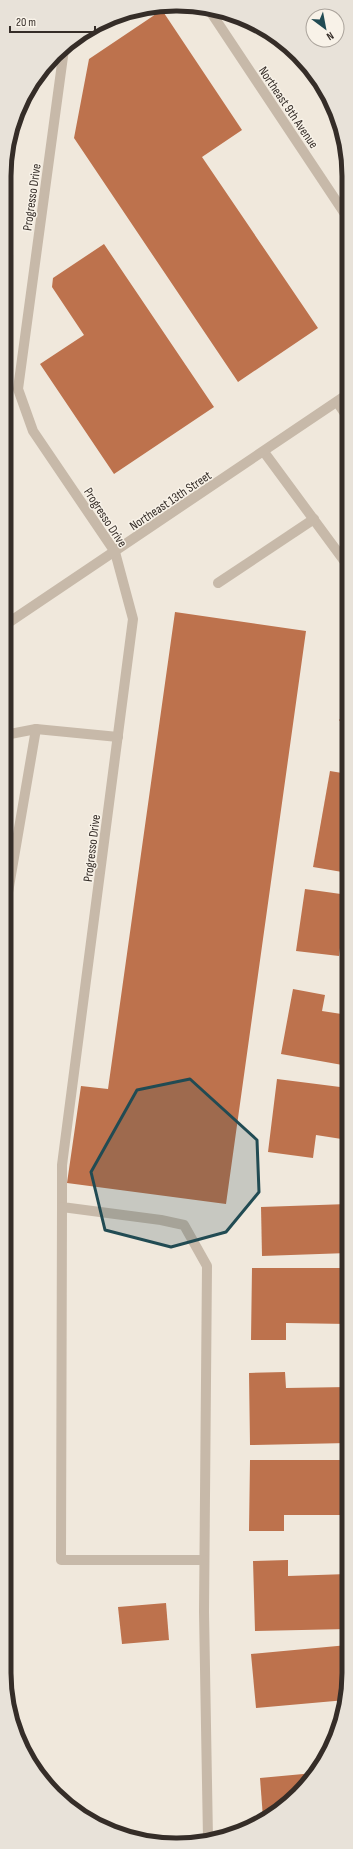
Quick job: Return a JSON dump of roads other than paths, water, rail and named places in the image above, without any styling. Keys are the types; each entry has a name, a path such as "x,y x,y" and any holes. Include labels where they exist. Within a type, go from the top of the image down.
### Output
{"street":[{"name":"Northeast 9th Avenue","path":"213,15 342,209"},
{"name":"Progresso Drive","path":"63,55 18,389 33,431 115,552 133,620 62,1165 61,1560 204,1560"},
{"name":"Northeast 13th Street","path":"11,621 342,399"},
{"path":"338,402 342,408"},
{"path":"264,452 342,558"},
{"path":"218,583 314,519"},
{"path":"11,734 36,729 118,737"},
{"path":"11,875 36,729"},
{"path":"62,1207 161,1220 184,1225 207,1266 204,1612 208,1835"}]}
